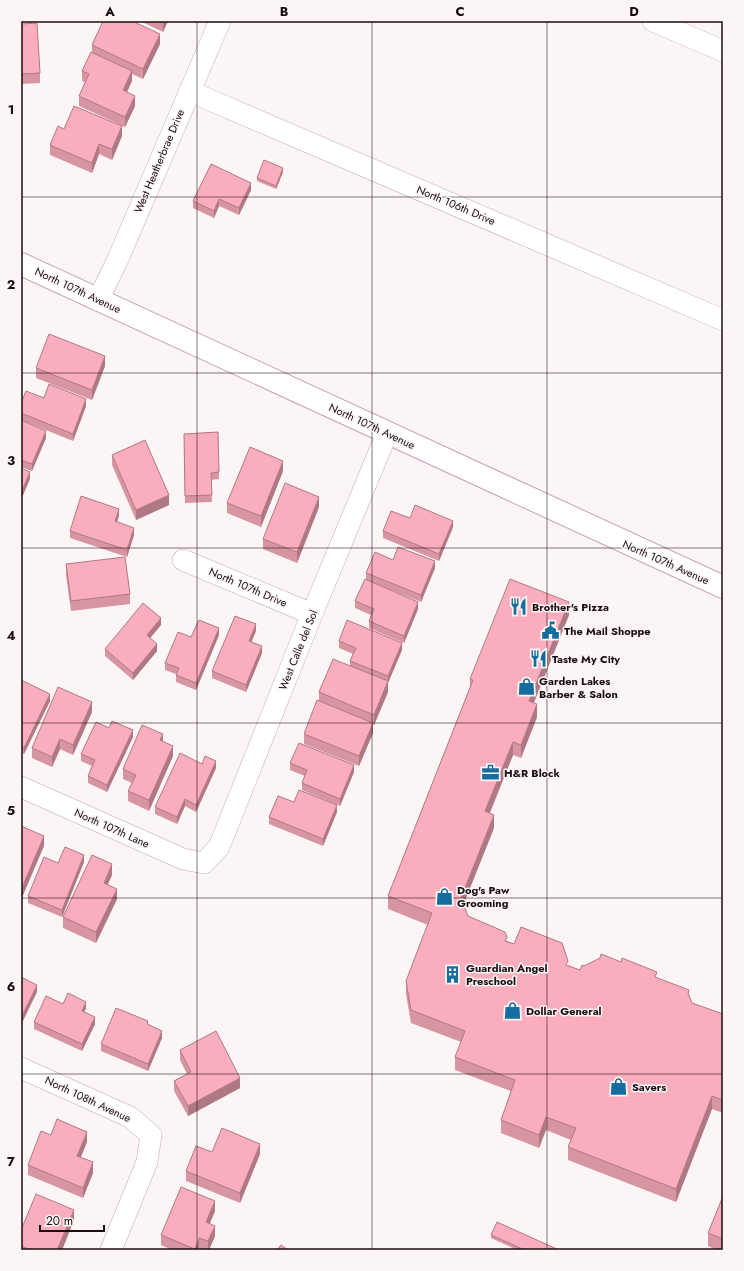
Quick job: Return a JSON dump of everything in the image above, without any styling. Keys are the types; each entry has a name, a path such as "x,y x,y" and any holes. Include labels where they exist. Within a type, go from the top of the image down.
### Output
{"main road":[{"name":"North 107th Avenue","path":"21,264 723,587"}],"street":[{"name":"West Heatherbrae Drive","path":"98,300 118,258 220,21"},
{"path":"653,21 723,51"},
{"name":"North 106th Drive","path":"189,91 723,320"},
{"name":"West Calle del Sol","path":"204,863 219,847 312,614 387,433"},
{"name":"North 107th Drive","path":"183,560 312,614"},
{"name":"North 107th Lane","path":"21,787 183,859 204,863"},
{"name":"North 108th Avenue","path":"21,1068 130,1117 151,1135 147,1162 111,1250"}],"building":[{"path":"103,21 132,21 160,34 143,69 92,45"},
{"path":"37,23 40,73 21,74 21,24"},
{"path":"91,52 132,71 123,90 135,96 125,117 79,96 89,74 82,71"},
{"path":"74,106 122,126 112,149 99,144 92,163 50,145 58,126 64,129"},
{"path":"264,160 283,168 276,186 257,178"},
{"path":"211,164 251,183 239,208 219,199 214,211 193,201"},
{"path":"49,334 105,356 92,390 36,368"},
{"path":"49,384 86,399 73,434 21,413 21,403 26,391 44,398"},
{"path":"21,420 46,431 32,464 21,460"},
{"path":"218,432 219,472 211,473 212,495 185,496 184,434"},
{"path":"145,440 169,495 136,510 112,455"},
{"path":"250,447 283,461 261,516 227,503"},
{"path":"21,468 30,472 21,493"},
{"path":"285,483 319,497 297,552 263,539"},
{"path":"81,496 119,509 115,521 134,528 127,550 70,531"},
{"path":"415,505 453,521 439,554 383,531 391,511 410,518"},
{"path":"398,547 435,561 421,595 366,573 375,552 393,560"},
{"path":"125,557 130,594 71,601 66,564"},
{"path":"365,579 418,602 404,636 369,621 374,609 355,601"},
{"path":"510,579 569,602 529,701 537,704 521,745 513,742 485,811 494,815 461,898 468,916 505,932 507,937 505,941 514,944 521,927 562,943 568,961 566,965 580,970 582,965 584,966 600,958 601,954 621,962 622,958 657,972 655,977 689,990 688,993 692,1003 723,1014 723,1100 712,1096 676,1189 568,1147 576,1128 546,1117 539,1135 501,1120 515,1080 455,1057 465,1031 411,1010 406,981 432,913 388,896 473,680 470,679"},
{"path":"143,603 161,618 147,635 157,644 133,673 105,649"},
{"path":"235,616 256,624 249,641 262,646 246,685 212,671"},
{"path":"199,620 219,628 196,683 176,675 179,668 165,663 178,632 191,637"},
{"path":"347,620 402,643 388,676 350,661 356,648 339,641"},
{"path":"333,659 388,681 374,715 319,692"},
{"path":"21,680 50,694 24,748 21,746"},
{"path":"58,687 92,702 73,745 60,739 52,757 32,748"},
{"path":"317,700 373,723 359,756 304,734"},
{"path":"112,721 133,730 107,785 88,776 95,760 81,754 96,722 109,728"},
{"path":"142,725 163,734 160,740 173,746 149,800 128,791 136,775 123,769"},
{"path":"299,743 354,765 340,799 302,783 307,770 290,763"},
{"path":"180,753 202,764 205,756 216,761 196,805 185,799 177,817 155,807"},
{"path":"299,790 337,805 323,839 269,817 278,796 294,802"},
{"path":"21,826 44,836 21,890"},
{"path":"65,847 84,855 62,910 28,896 44,857 58,863"},
{"path":"92,855 112,864 104,883 117,889 96,932 63,917"},
{"path":"21,977 37,985 21,1018"},
{"path":"68,993 86,1002 82,1011 95,1017 82,1044 34,1022 46,996 63,1004"},
{"path":"116,1008 148,1021 147,1024 162,1031 148,1064 101,1044"},
{"path":"216,1031 240,1078 188,1106 174,1081 191,1072 180,1050"},
{"path":"57,1119 87,1132 77,1156 93,1162 83,1188 28,1165 41,1131 51,1135"},
{"path":"222,1128 260,1144 240,1193 186,1171 196,1146 212,1152"},
{"path":"181,1187 215,1201 206,1222 215,1226 208,1241 199,1238 195,1249 161,1235"},
{"path":"36,1194 74,1210 57,1250 31,1250 21,1246 21,1230"},
{"path":"723,1196 723,1239 708,1233"},
{"path":"497,1222 559,1250 525,1250 491,1235"},
{"path":"281,1245 288,1250 277,1250"}],"place":[{"name":"Brother's Pizza","path":"519,607"},
{"name":"The Mail Shoppe","path":"551,631"},
{"name":"Taste My City","path":"539,659"},
{"name":"Garden Lakes Barber & Salon","path":"526,687"},
{"name":"H&R Block","path":"491,773"},
{"name":"Dog's Paw Grooming","path":"444,896"},
{"name":"Guardian Angel Preschool","path":"453,974"},
{"name":"Dollar General","path":"513,1011"},
{"name":"Savers","path":"619,1087"}]}
